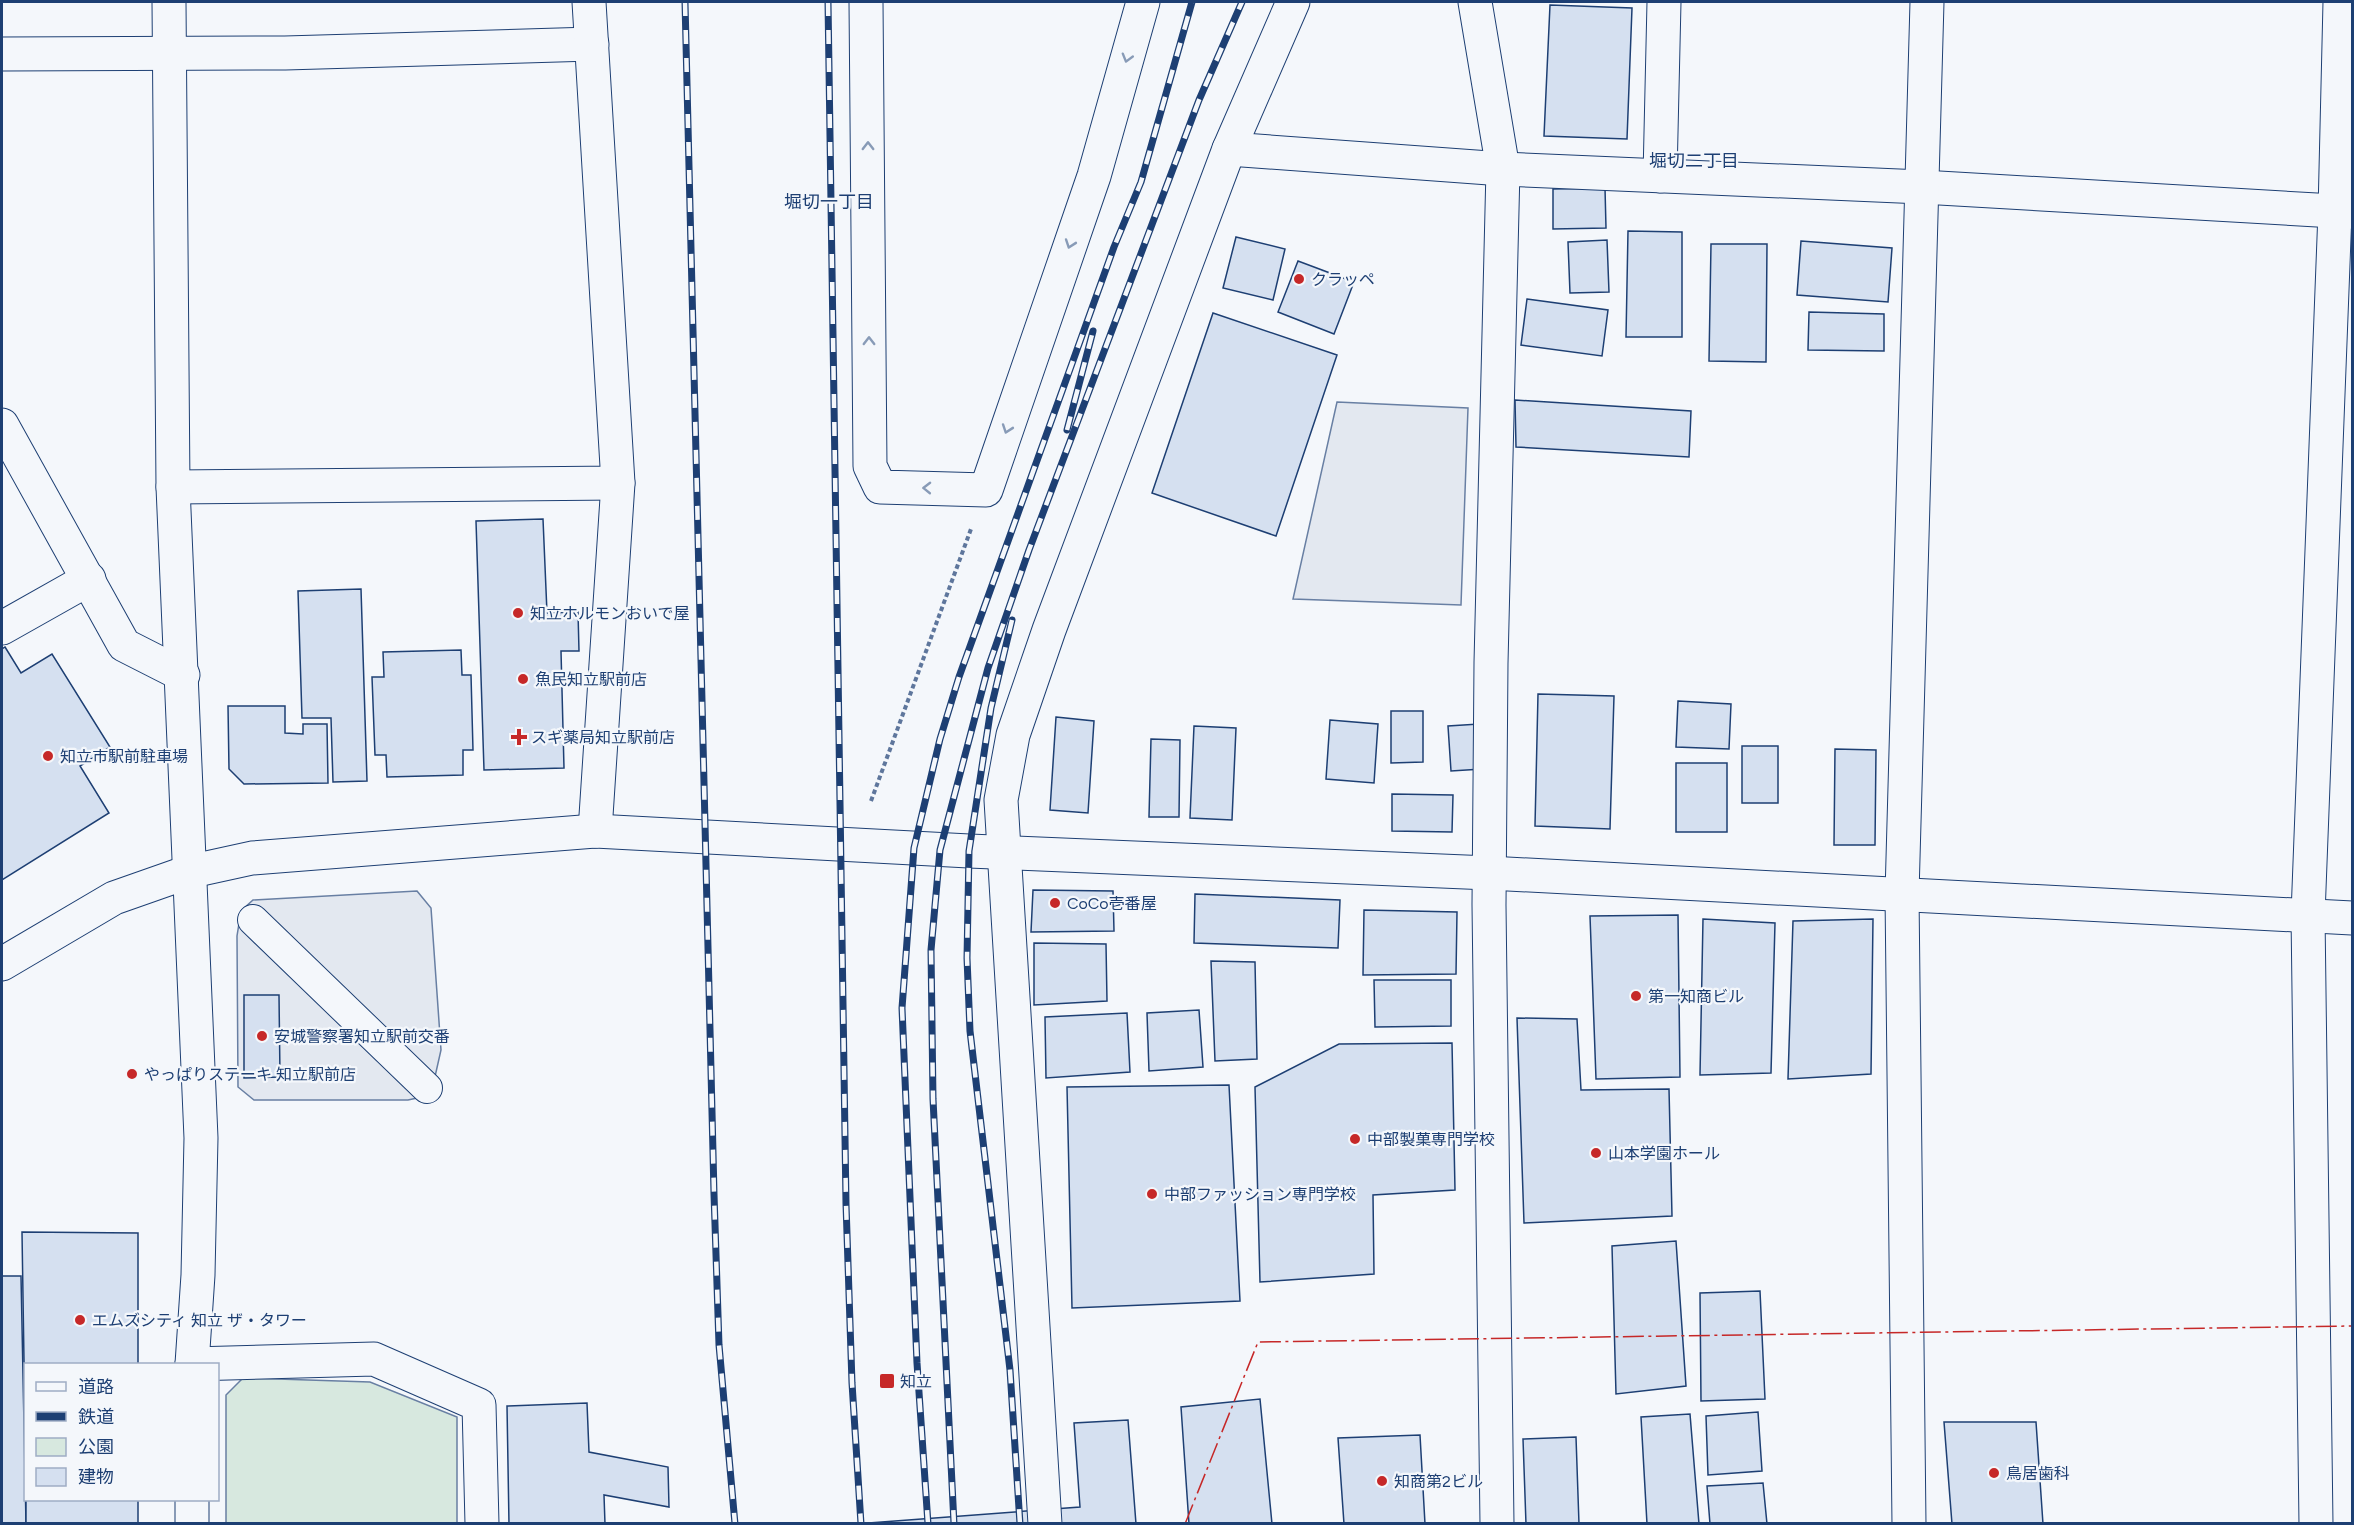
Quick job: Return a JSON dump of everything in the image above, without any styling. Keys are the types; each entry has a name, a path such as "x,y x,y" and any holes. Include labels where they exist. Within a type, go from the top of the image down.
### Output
{"street":[{"path":"169,2 173,487 183,675 188,872 201,1138 198,1275 192,1363"},
{"path":"589,2 618,483 595,794 595,831"},
{"path":"866,2 870,466 880,487 986,490 1094,176 1143,2"},
{"path":"1045,1524 1000,800 1013,735 1049,630 1229,149 1293,2"},
{"path":"1475,2 1503,169 1489,873 1497,1524"},
{"path":"1660,176 1664,2"},
{"path":"1909,1524 1902,894 1928,2"},
{"path":"2316,1524 2308,915 2344,212 2340,2"},
{"path":"2,54 285,52 592,44"},
{"path":"1229,149 1503,169 1922,187 2344,212"},
{"path":"2,425 124,645 183,675"},
{"path":"173,487 618,483"},
{"path":"2,628 89,579"},
{"path":"2,964 114,898 188,872 252,858 595,831 1004,853 1489,873 2352,918"},
{"path":"253,920 427,1088"},
{"path":"219,1363 374,1359 479,1405 482,1524"},
{"path":"192,1501 192,1524"}],"path":[{"path":"871,801 986,490"}],"green space":[{"path":"243,1378 370,1382 457,1417 457,1523 226,1523 226,1395"}],"shaded area":[{"path":"1337,402 1468,408 1461,605 1293,599"},
{"path":"417,891 431,908 441,1050 434,1081 417,1098 408,1100 254,1100 238,1087 237,936 241,911 253,900"}],"building":[{"path":"1550,5 1632,8 1627,139 1544,136"},
{"path":"1605,188 1606,228 1553,229 1553,189"},
{"path":"1628,231 1682,232 1682,337 1626,337"},
{"path":"1236,237 1285,249 1273,300 1223,288"},
{"path":"1607,240 1609,292 1570,293 1568,242"},
{"path":"1801,241 1892,248 1888,302 1797,295"},
{"path":"1711,244 1767,244 1766,362 1709,361"},
{"path":"1298,261 1354,282 1334,334 1278,312"},
{"path":"1527,299 1608,310 1602,356 1521,345"},
{"path":"1809,312 1884,314 1884,351 1808,350"},
{"path":"1213,313 1337,355 1276,536 1152,493"},
{"path":"1515,400 1691,411 1689,457 1516,447"},
{"path":"543,519 547,613 578,612 579,651 561,651 564,768 484,770 476,521"},
{"path":"361,589 367,781 333,782 331,718 302,718 298,591"},
{"name":"知立市駅前駐車場","path":"5,647 21,673 52,654 110,747 80,766 109,813 2,880 2,649"},
{"path":"461,650 462,675 471,675 473,750 463,750 463,775 387,777 386,755 375,755 372,677 384,677 383,652"},
{"path":"1538,694 1614,696 1610,829 1535,826"},
{"path":"1678,701 1731,704 1729,749 1676,747"},
{"path":"228,706 285,706 285,733 303,734 303,724 327,724 328,783 244,784 229,769"},
{"path":"1391,711 1423,711 1423,762 1391,763"},
{"path":"1056,717 1094,721 1088,813 1050,810"},
{"path":"1330,720 1378,724 1374,783 1326,779"},
{"path":"1479,724 1482,769 1451,771 1448,726"},
{"path":"1194,726 1236,728 1232,820 1190,818"},
{"path":"1151,739 1180,740 1179,817 1149,817"},
{"path":"1742,746 1778,746 1778,803 1742,803"},
{"path":"1835,749 1876,750 1875,845 1834,845"},
{"path":"1676,763 1727,763 1727,832 1676,832"},
{"path":"1392,794 1453,795 1452,832 1392,831"},
{"path":"1033,890 1113,891 1114,931 1031,932"},
{"path":"1195,894 1340,900 1338,948 1194,943"},
{"path":"1364,910 1457,912 1456,974 1363,975"},
{"name":"第一知商ビル","path":"1678,915 1680,1077 1596,1079 1590,916"},
{"path":"1703,919 1775,923 1771,1073 1700,1075"},
{"path":"1873,919 1871,1074 1788,1079 1793,921"},
{"path":"1034,943 1106,944 1107,1001 1034,1005"},
{"path":"1211,961 1255,962 1257,1059 1215,1061"},
{"path":"1374,980 1451,980 1451,1026 1375,1027"},
{"name":"安城警察署知立駅前交番","path":"244,995 279,995 280,1077 244,1078"},
{"path":"1199,1010 1203,1067 1149,1071 1147,1013"},
{"path":"1127,1013 1130,1072 1046,1078 1045,1017"},
{"name":"山本学園ホール","path":"1517,1018 1577,1019 1581,1090 1669,1089 1672,1216 1524,1223"},
{"name":"中部製菓専門学校","path":"1452,1043 1455,1190 1373,1195 1374,1274 1260,1282 1255,1087 1339,1044"},
{"name":"中部ファッション専門学校","path":"1229,1085 1240,1301 1072,1308 1067,1087"},
{"name":"エムズシティ 知立 ザ・タワー","path":"22,1232 138,1233 138,1363 24,1363"},
{"path":"1676,1241 1686,1386 1616,1394 1612,1246"},
{"path":"2,1276 21,1276 26,1524 2,1524"},
{"path":"1760,1291 1765,1399 1701,1401 1700,1293"},
{"path":"1260,1399 1272,1524 1189,1524 1181,1407"},
{"path":"587,1403 589,1452 668,1467 669,1507 604,1495 605,1524 509,1524 507,1406"},
{"path":"1758,1412 1762,1471 1708,1475 1706,1416"},
{"path":"1690,1414 1699,1524 1647,1524 1641,1417"},
{"path":"1128,1420 1136,1524 855,1524 1080,1507 1074,1423"},
{"name":"鳥居歯科","path":"1944,1422 2036,1422 2043,1524 1952,1524"},
{"name":"知商第2ビル","path":"1420,1435 1425,1524 1344,1524 1338,1438"},
{"path":"1576,1437 1579,1524 1526,1524 1523,1439"},
{"path":"1763,1483 1767,1524 1710,1524 1707,1486"},
{"path":"26,1501 138,1501 138,1524 26,1524"}],"railway":[{"path":"685,2 714,1194 719,1345 735,1524"},
{"path":"828,2 846,1204 852,1383 861,1524"},
{"path":"928,1524 917,1363 902,1008 914,848 940,739 959,677 1114,247 1141,182 1192,2"},
{"path":"954,1524 933,1099 931,950 940,850 988,668 1029,550 1199,100 1242,2"},
{"path":"1067,430 1093,331"},
{"path":"1012,620 991,708 969,851 967,958 970,1031 1010,1370 1020,1524"}],"power":[{"path":"1185,1524 1258,1342 2352,1326"}],"place":[{"name":"クラッペ","path":"1299,279"},
{"name":"知立ホルモンおいで屋","path":"518,613"},
{"name":"魚民知立駅前店","path":"523,679"},
{"name":"スギ薬局知立駅前店","path":"519,737"},
{"name":"知立市駅前駐車場","path":"48,756"},
{"name":"CoCo壱番屋","path":"1055,903"},
{"name":"第一知商ビル","path":"1636,996"},
{"name":"安城警察署知立駅前交番","path":"262,1036"},
{"name":"やっぱりステーキ 知立駅前店","path":"132,1074"},
{"name":"中部製菓専門学校","path":"1355,1139"},
{"name":"山本学園ホール","path":"1596,1153"},
{"name":"中部ファッション専門学校","path":"1152,1194"},
{"name":"エムズシティ 知立 ザ・タワー","path":"80,1320"},
{"name":"知立","path":"887,1381"},
{"name":"鳥居歯科","path":"1994,1473"},
{"name":"知商第2ビル","path":"1382,1481"}],"district":[{"name":"堀切二丁目","path":"1694,161"},
{"name":"堀切一丁目","path":"829,202"}]}
